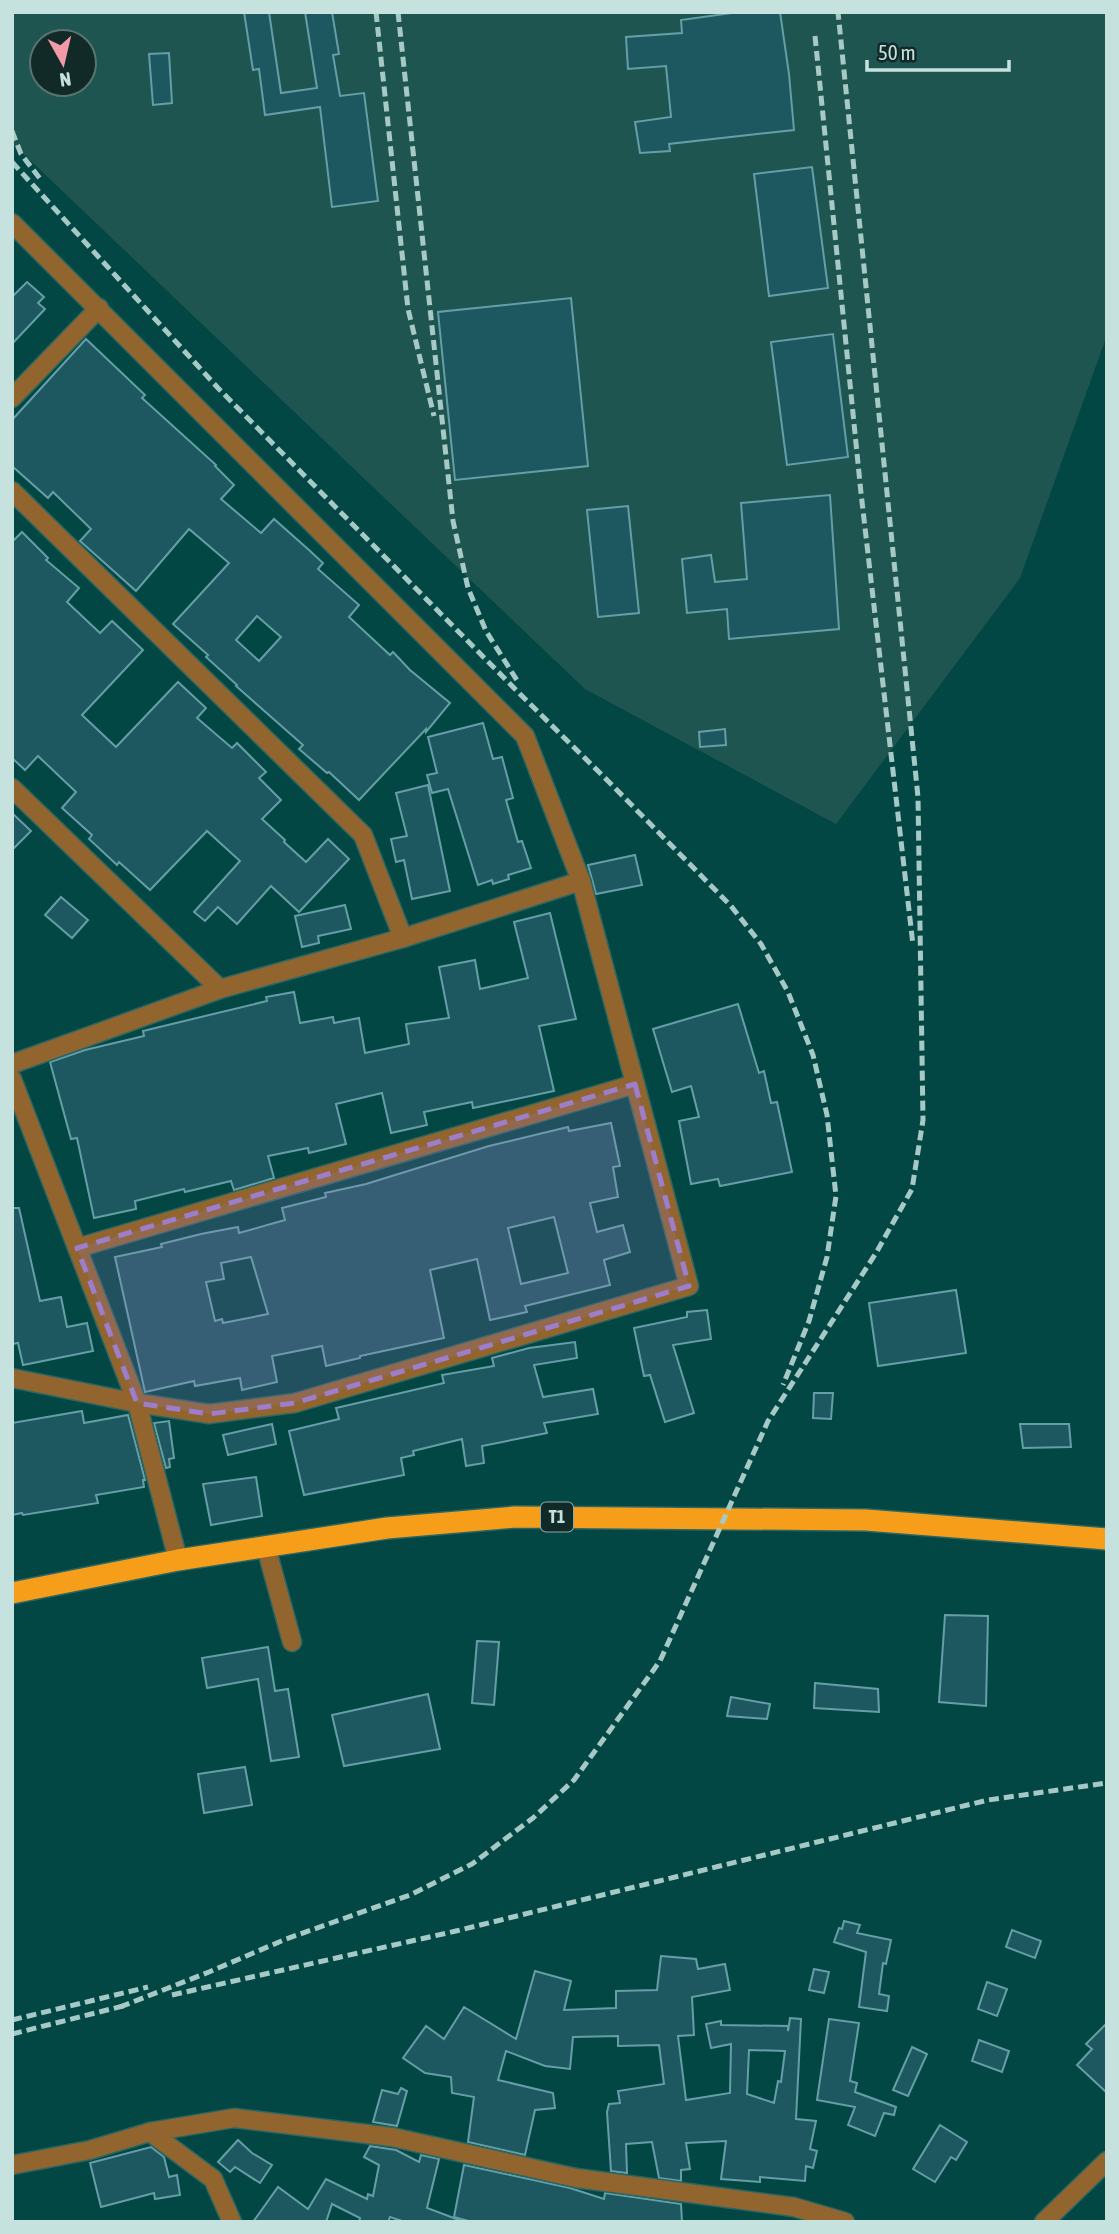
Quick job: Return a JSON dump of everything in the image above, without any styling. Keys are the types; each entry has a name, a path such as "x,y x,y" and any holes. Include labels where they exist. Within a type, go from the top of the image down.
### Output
{"highway":[{"name":"T1","path":"12,1593 177,1560 387,1528 515,1517 866,1520 1107,1539"}],"street":[{"path":"12,223 525,736 581,881 689,1286 295,1403 209,1414 137,1403 12,1378"},
{"path":"12,398 99,308"},
{"path":"12,491 363,835 403,938"},
{"path":"12,788 219,989"},
{"path":"12,1064 219,989 403,938 581,881"},
{"path":"12,1079 137,1403 177,1560"},
{"path":"77,1248 635,1084"},
{"path":"266,1547 292,1642"},
{"path":"12,2165 90,2150 150,2132 234,2118 392,2137 576,2178 794,2207 845,2222"},
{"path":"150,2132 213,2179 232,2222"},
{"path":"1044,2222 1107,2161"}],"highlighted area":[{"path":"635,1084 689,1286 295,1403 209,1414 137,1403 77,1248"}],"shaded area":[{"path":"12,12 1107,12 1107,335 1020,578 836,824 585,689 12,143"}],"building":[{"path":"244,12 269,12 281,93 317,88 305,12 332,12 339,54 333,55 340,96 364,93 378,201 332,207 320,107 265,115 259,69 253,70"},
{"path":"739,12 780,12 794,130 669,144 670,151 640,153 635,122 671,117 666,66 628,69 626,37 682,33 681,20"},
{"path":"169,53 172,103 153,105 149,54"},
{"path":"812,167 828,288 769,296 754,174"},
{"path":"27,282 44,297 38,303 45,309 12,344 12,297"},
{"path":"571,298 588,466 455,480 438,312"},
{"path":"833,334 848,457 787,465 771,342"},
{"path":"86,339 145,395 142,398 216,465 234,485 221,499 261,533 274,519 309,550 323,563 318,569 359,605 349,617 390,655 393,652 450,703 426,732 426,729 359,800 299,749 303,745 236,686 206,657 208,655 173,624 229,563 189,529 136,591 80,541 91,529 53,492 48,498 12,466 12,420","holes":["257,616 281,637 259,661 236,640"]},
{"path":"830,495 839,629 729,639 727,609 687,613 682,559 711,555 715,582 747,579 741,503"},
{"path":"628,506 639,613 598,617 587,510"},
{"path":"22,532 48,558 46,560 79,588 67,602 100,633 112,621 143,650 82,715 116,747 178,682 206,708 197,718 232,748 237,743 266,772 259,778 281,800 262,819 285,840 284,842 306,862 328,839 349,859 299,912 271,886 237,924 218,907 205,921 194,912 240,861 207,831 150,890 89,839 92,835 62,808 76,792 38,756 25,770 12,758 12,542"},
{"path":"483,723 493,759 502,757 513,798 506,800 518,842 522,841 531,868 508,875 509,879 493,884 492,880 478,885 448,789 432,793 427,775 437,773 428,737"},
{"path":"725,729 726,745 700,747 699,732"},
{"path":"428,785 450,891 412,899 404,860 396,862 391,839 407,836 396,793"},
{"path":"12,813 31,831 12,850"},
{"path":"635,855 642,885 596,894 588,865"},
{"path":"61,897 88,920 72,938 45,915"},
{"path":"345,905 351,929 318,936 319,943 302,947 295,916"},
{"path":"550,913 576,1019 539,1026 554,1091 473,1108 472,1102 424,1112 427,1125 391,1133 382,1093 336,1104 346,1144 309,1153 308,1148 268,1156 274,1178 234,1190 231,1181 185,1192 184,1189 135,1201 136,1209 94,1218 77,1138 71,1139 50,1062 85,1050 144,1036 143,1031 267,1001 266,997 294,992 300,1023 333,1017 334,1023 359,1018 365,1053 409,1044 406,1024 449,1018 439,967 475,960 480,989 528,978 514,922"},
{"path":"738,1004 759,1073 764,1071 771,1103 777,1102 792,1172 720,1186 718,1179 691,1184 679,1121 699,1117 691,1086 672,1092 653,1029"},
{"path":"611,1123 620,1166 613,1167 618,1197 590,1203 597,1232 623,1225 630,1252 604,1260 610,1285 525,1306 527,1312 490,1320 477,1259 430,1270 444,1338 326,1366 322,1346 272,1356 277,1382 242,1390 240,1378 195,1386 194,1381 145,1392 115,1257 162,1247 161,1244 201,1234 238,1227 239,1233 285,1220 282,1208 326,1197 325,1193 366,1184 489,1146 568,1127 569,1131","holes":["554,1217 568,1273 521,1284 508,1228","251,1257 268,1314 223,1323 222,1319 215,1321 206,1282 224,1279 221,1263"]},
{"path":"12,1208 19,1208 40,1301 61,1297 67,1327 87,1323 93,1351 23,1365 18,1343 12,1344"},
{"path":"956,1290 966,1353 878,1366 869,1303"},
{"path":"707,1310 711,1339 673,1345 694,1413 665,1422 650,1375 644,1376 634,1328 687,1317 687,1312"},
{"path":"575,1342 577,1358 534,1365 543,1397 593,1389 598,1414 544,1423 547,1433 482,1446 484,1463 466,1466 462,1439 413,1451 414,1455 401,1458 404,1475 304,1495 289,1431 339,1419 336,1408 444,1383 442,1375 494,1366 492,1358 529,1348"},
{"path":"814,1393 833,1393 831,1419 813,1418"},
{"path":"82,1411 84,1423 128,1415 145,1480 144,1487 96,1495 98,1503 12,1515 12,1423"},
{"path":"169,1421 174,1458 169,1459 170,1467 166,1468 154,1423"},
{"path":"272,1424 276,1444 228,1455 223,1435"},
{"path":"1020,1424 1069,1424 1071,1447 1023,1448"},
{"path":"256,1477 262,1516 211,1525 203,1484"},
{"path":"945,1615 988,1616 986,1706 939,1702"},
{"path":"477,1641 499,1642 494,1705 472,1703"},
{"path":"268,1647 275,1691 288,1689 299,1757 271,1761 258,1679 207,1688 202,1658"},
{"path":"815,1683 878,1689 879,1712 814,1708"},
{"path":"428,1694 440,1749 344,1766 332,1715"},
{"path":"731,1697 770,1704 767,1719 727,1716"},
{"path":"245,1767 252,1805 204,1813 198,1774"},
{"path":"844,1921 860,1925 857,1933 891,1940 886,1964 883,1963 879,1994 889,1996 887,2011 859,2007 866,1952 834,1942"},
{"path":"1012,1930 1041,1941 1035,1958 1006,1947"},
{"path":"661,1956 696,1959 698,1969 725,1964 730,1990 692,1997 694,2035 678,2036 686,2100 730,2093 731,2044 711,2048 706,2024 721,2021 721,2025 788,2026 788,2031 790,2018 801,2019 796,2119 816,2121 810,2149 817,2151 813,2168 806,2166 805,2181 760,2177 760,2182 721,2179 726,2141 686,2143 690,2169 681,2170 681,2181 659,2178 652,2142 626,2144 627,2173 611,2171 607,2112 609,2104 620,2103 618,2091 664,2084 659,2045 618,2046 618,2036 573,2037 570,2069 545,2066 506,2051 498,2080 553,2093 555,2108 535,2110 525,2155 468,2142 474,2097 452,2093 451,2077 425,2073 403,2058 426,2026 444,2039 464,2007 516,2039 535,1971 571,1981 564,2010 616,2008 616,1991 657,1990","holes":["749,2050 785,2051 781,2082 778,2081 774,2103 747,2094"]},
{"path":"814,1969 829,1972 824,1993 809,1990"},
{"path":"987,1982 1007,1989 997,2016 978,2009"},
{"path":"829,2019 859,2023 850,2081 857,2083 855,2092 896,2107 894,2115 884,2113 875,2136 848,2125 855,2107 817,2100"},
{"path":"1107,2023 1107,2093 1077,2065 1092,2049 1086,2044"},
{"path":"979,2040 1009,2051 1002,2072 972,2061"},
{"path":"912,2047 927,2054 908,2096 893,2090"},
{"path":"401,2088 407,2091 397,2126 373,2122 382,2090 398,2094"},
{"path":"940,2125 967,2142 956,2160 951,2157 935,2182 913,2169"},
{"path":"238,2140 252,2153 272,2165 260,2183 235,2167 230,2172 218,2162"},
{"path":"370,2146 396,2150 419,2162 421,2155 439,2159 427,2208 459,2222 405,2222 390,2217 388,2222 359,2222 360,2218 332,2204 326,2222 253,2222 278,2187 308,2209 326,2179 367,2199 368,2194 373,2196 379,2165 364,2157"},
{"path":"151,2147 164,2157 169,2177 177,2175 180,2195 155,2199 154,2193 101,2207 90,2163"},
{"path":"464,2165 570,2188 604,2199 605,2193 681,2204 682,2222 472,2222 454,2217"}],"railway":[{"path":"376,12 408,309 434,416"},
{"path":"398,12 453,521 468,588 486,631 518,682"},
{"path":"120,2007 286,1939 410,1895 472,1864 533,1818 574,1780 660,1661 768,1421 876,1253 912,1189 923,1120 918,797 838,12"},
{"path":"815,36 861,493 913,945"},
{"path":"12,131 21,154 41,180"},
{"path":"12,162 218,388 731,906 761,944 788,992 813,1055 827,1115 836,1196 827,1257 809,1321 783,1385"},
{"path":"172,1995 456,1931 988,1800 1107,1783"},
{"path":"12,2020 148,1987"},
{"path":"12,2034 127,2005"}]}
